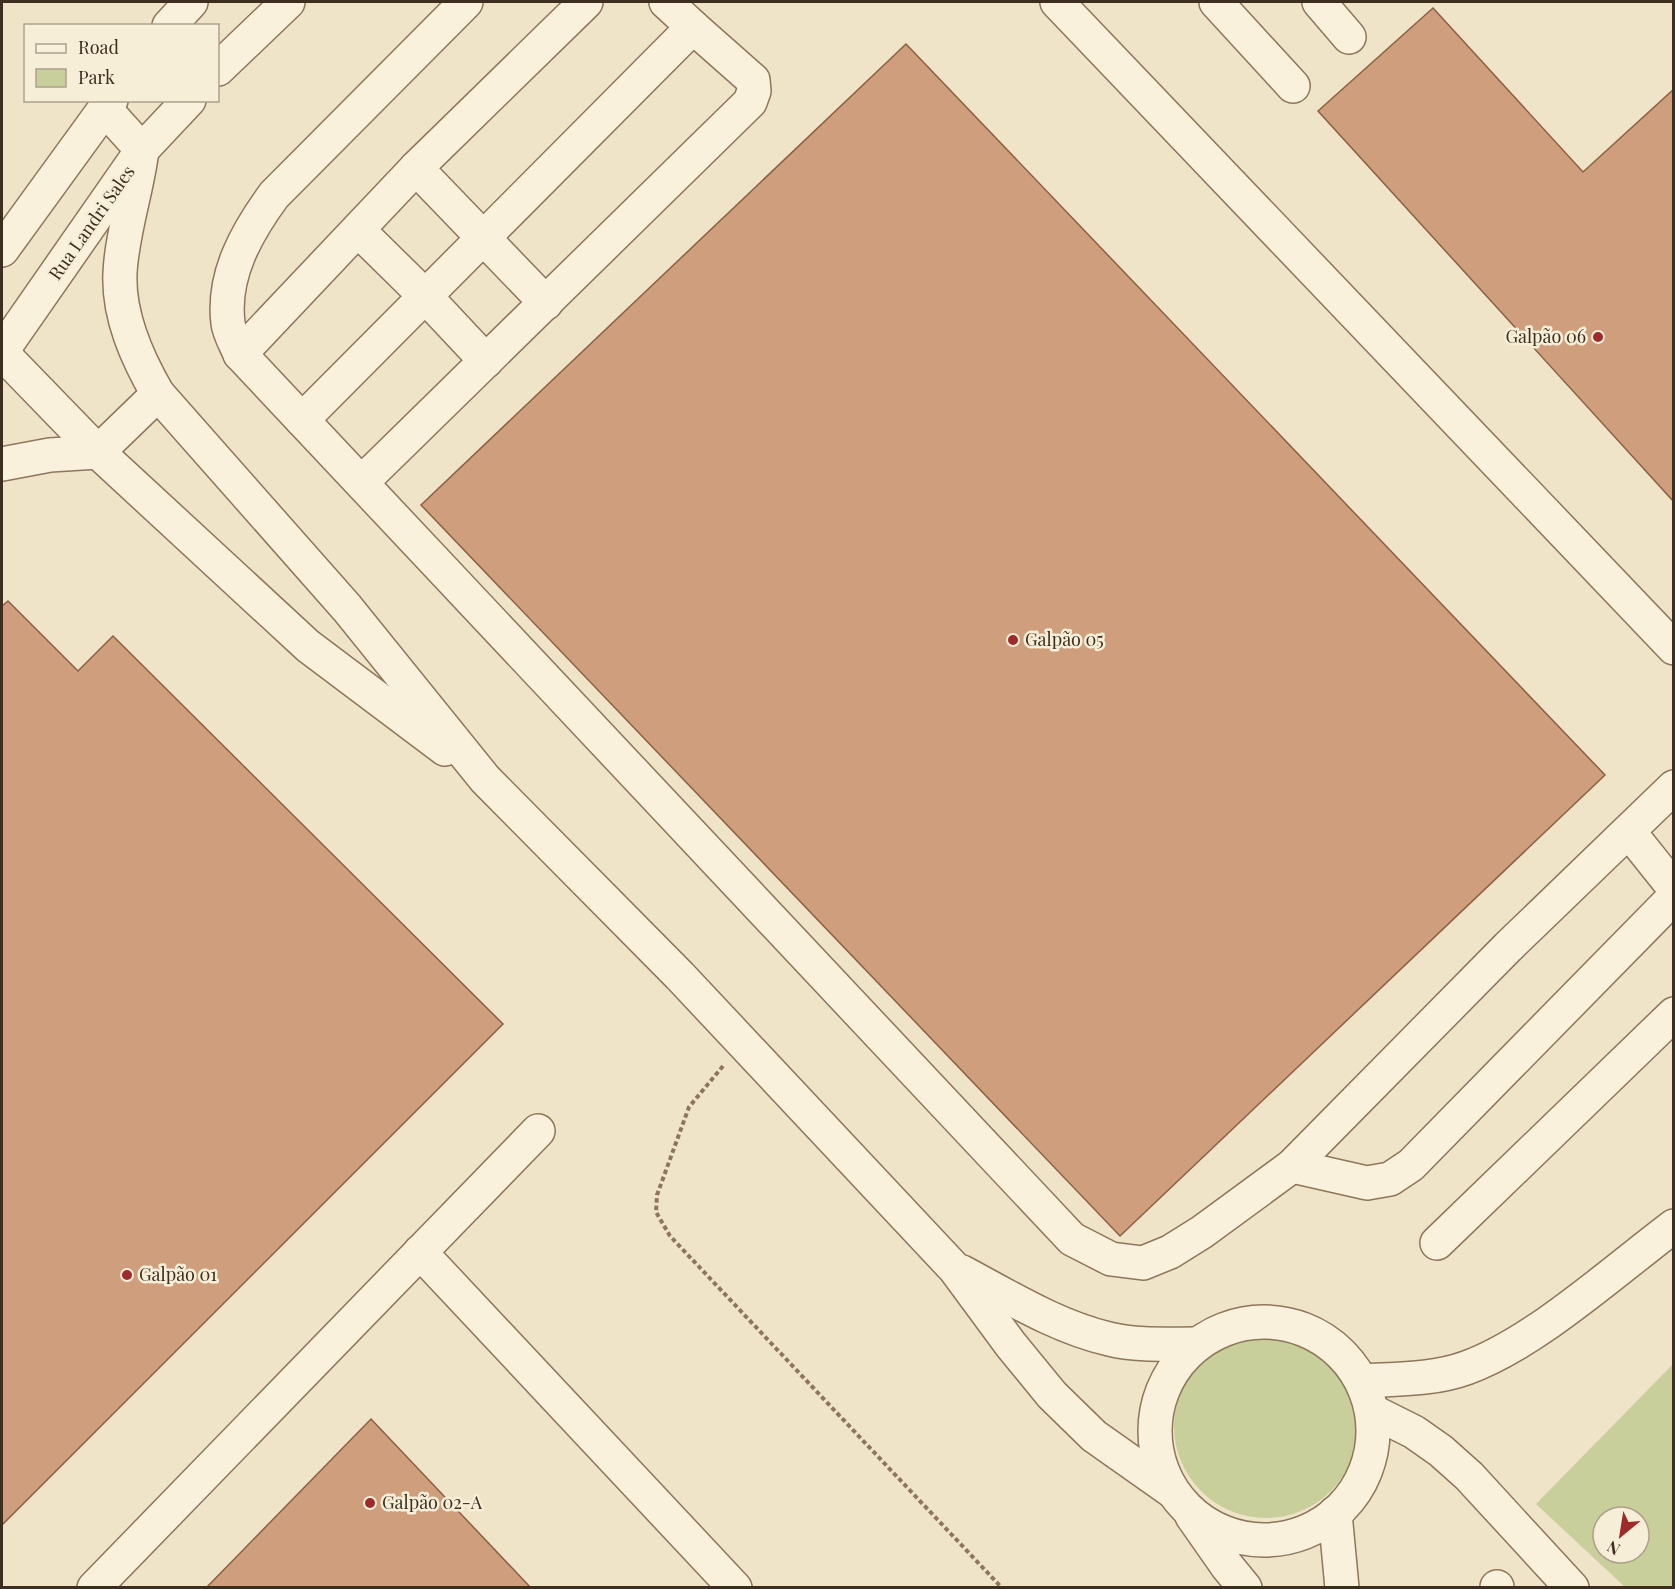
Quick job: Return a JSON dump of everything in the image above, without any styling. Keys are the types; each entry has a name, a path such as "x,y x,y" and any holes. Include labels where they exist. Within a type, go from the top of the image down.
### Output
{"street":[{"path":"171,24 191,2"},
{"path":"219,68 288,2"},
{"path":"466,2 274,195 254,224 238,255 227,288 228,325 240,354 1072,1239 1111,1259 1143,1263 1170,1252 1202,1232 1292,1166 1508,947 1630,832 1674,787"},
{"path":"240,354 416,168 585,2"},
{"path":"362,482 750,102 754,91 753,80 666,2"},
{"path":"1057,2 1674,648"},
{"path":"1216,2 1293,86"},
{"path":"1319,2 1349,37"},
{"path":"302,420 693,27"},
{"name":"Rua Landri Sales","path":"2,352 142,150 187,102"},
{"path":"2,250 108,105 142,150 120,273 124,317 140,363 158,394 347,608 485,779 742,1042 955,1269 1011,1345 1052,1395 1094,1436 1180,1500 1206,1524 1239,1537 1274,1540 1308,1532 1335,1513 1356,1492 1368,1467 1374,1439 1367,1396"},
{"path":"416,168 481,239 546,303"},
{"path":"358,230 486,361"},
{"path":"2,352 98,452 308,646 485,779"},
{"path":"2,464 50,455 98,452 158,394"},
{"path":"1630,832 1674,888"},
{"path":"1292,1166 1367,1183 1390,1179 1411,1165 1674,897"},
{"path":"1437,1243 1674,1014"},
{"path":"94,1587 537,1131"},
{"path":"1367,1396 1426,1377 1466,1368 1498,1353 1536,1330 1674,1226"},
{"path":"420,1252 735,1587"},
{"path":"955,1269 1068,1326 1109,1340 1148,1344 1196,1344"},
{"path":"1245,1587 1227,1566 1180,1500 1159,1462 1154,1431 1159,1400 1171,1371 1196,1344 1229,1326 1266,1321 1303,1328 1335,1348 1367,1396 1441,1450 1470,1476 1572,1587"},
{"path":"1335,1513 1342,1587"}],"path":[{"path":"742,1042 689,1107 657,1196 656,1212 670,1236 1002,1587"}],"green space":[{"path":"1266,1334 1301,1341 1331,1361 1351,1391 1358,1426 1351,1461 1331,1491 1301,1511 1266,1518 1231,1511 1201,1491 1181,1461 1174,1426 1181,1391 1201,1361 1231,1341"},
{"path":"1673,1364 1673,1587 1625,1587 1601,1565 1651,1565 1651,1505 1591,1505 1591,1555 1536,1504"}],"building":[{"name":"Galpão 06","path":"1433,8 1583,172 1674,89 1674,502 1318,111"},
{"name":"Galpão 05","path":"906,44 1605,775 1120,1236 421,505"},
{"name":"Galpão 01","path":"8,601 78,671 113,636 503,1024 2,1525 2,606"},
{"name":"Galpão 02-A","path":"371,1419 531,1588 206,1588"}],"place":[{"name":"Galpão 06","path":"1598,337"},
{"name":"Galpão 05","path":"1013,640"},
{"name":"Galpão 01","path":"127,1275"},
{"name":"Galpão 02-A","path":"370,1503"}]}
